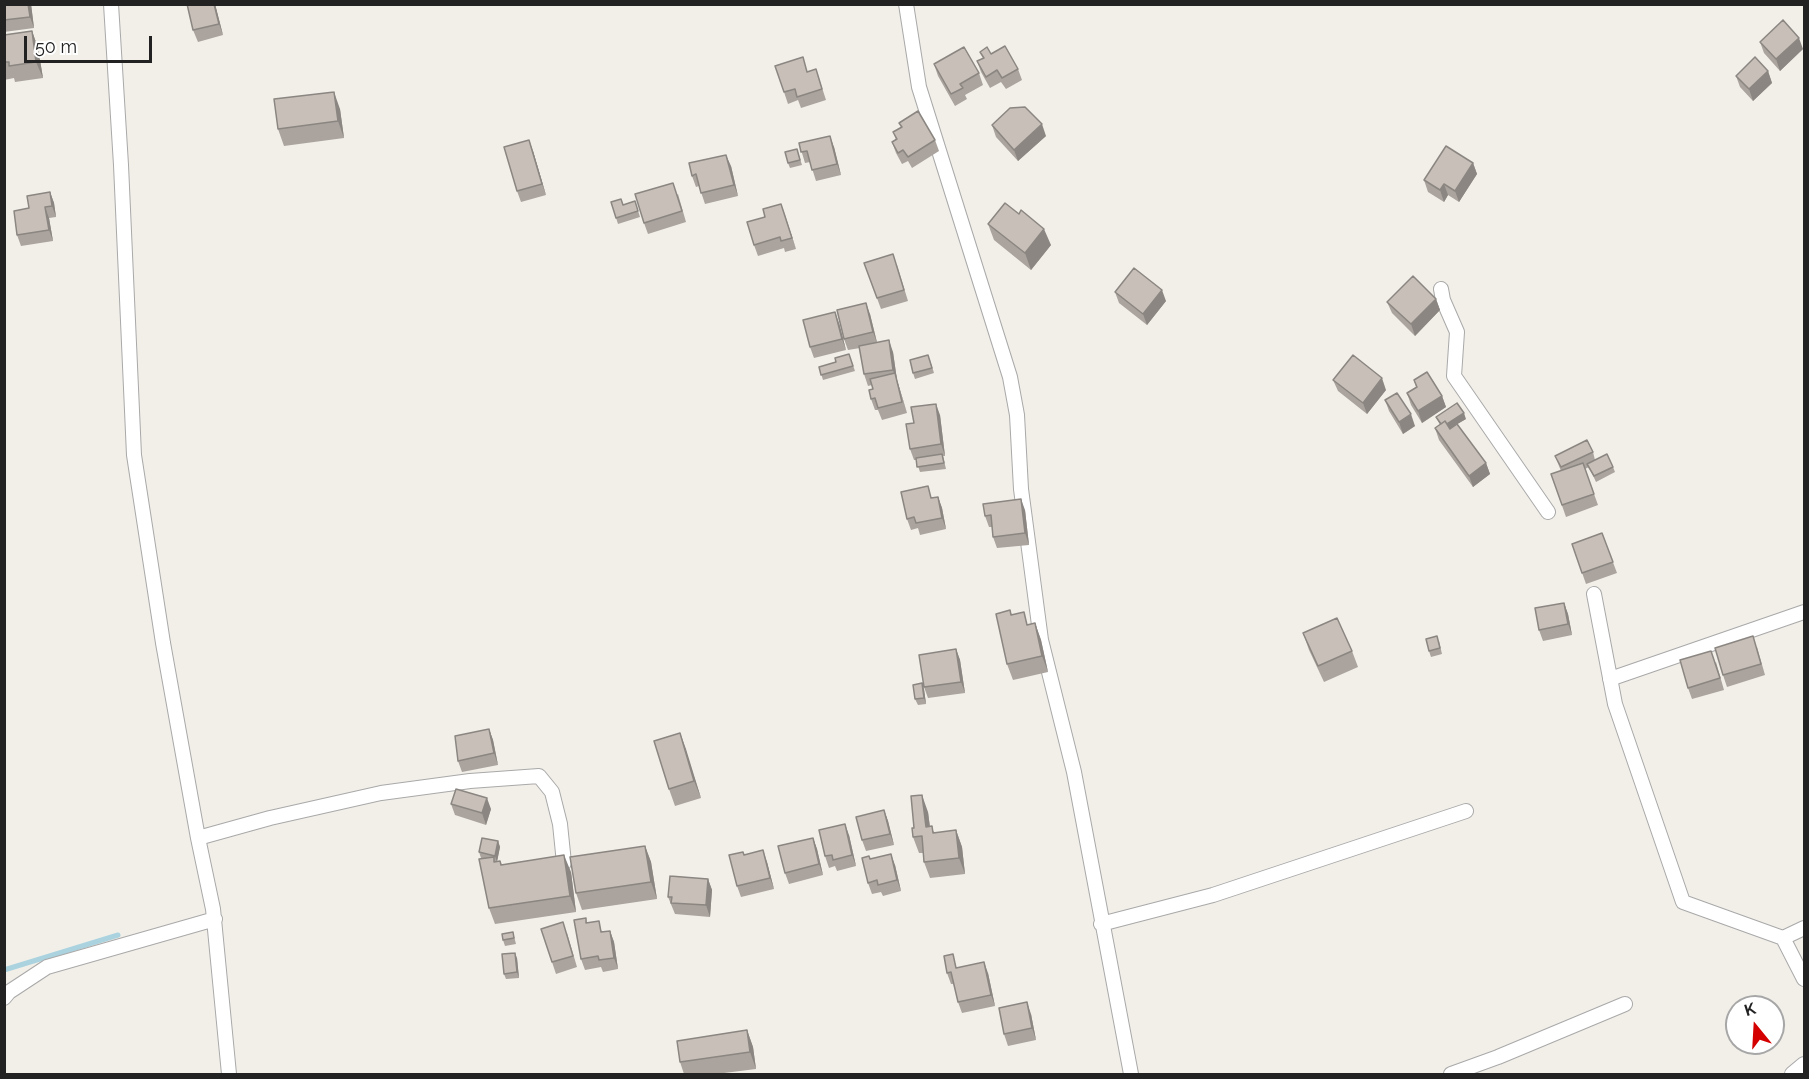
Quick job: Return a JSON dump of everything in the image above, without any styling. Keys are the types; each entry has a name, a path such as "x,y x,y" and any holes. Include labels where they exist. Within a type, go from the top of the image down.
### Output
{"street":[{"path":"111,4 134,455 163,643 214,919 229,1074"},
{"path":"906,4 919,87 1011,377 1017,415 1021,489 1041,640 1074,772 1131,1074"},
{"path":"1441,289 1443,300 1457,332 1454,376 1548,512"},
{"path":"1594,594 1615,704 1683,902 1783,938 1804,980"},
{"path":"1610,679 1804,612"},
{"path":"198,838 270,818 381,793 470,781 539,776 552,792 560,824 564,863"},
{"path":"1101,924 1213,896 1466,811"},
{"path":"4,998 9,992 47,967 214,919"},
{"path":"1783,938 1804,928"},
{"path":"1451,1074 1625,1004"},
{"path":"1792,1074 1804,1064"}],"building":[{"path":"4,4 28,4 30,17 4,20"},
{"path":"187,4 214,4 219,24 193,30"},
{"path":"1783,20 1799,38 1776,59 1760,42"},
{"path":"32,31 36,62 9,66 9,62 4,62 4,35"},
{"path":"1005,46 1018,69 1002,78 997,70 986,77 977,61 984,58 980,52 987,47 991,54"},
{"path":"964,47 979,73 960,84 963,88 951,94 934,64"},
{"path":"803,57 807,72 816,69 822,89 797,97 795,89 784,92 775,66"},
{"path":"1755,57 1768,71 1749,89 1736,76"},
{"path":"334,92 338,121 278,129 274,99"},
{"path":"1025,107 1042,124 1014,150 992,125 1010,108"},
{"path":"918,111 935,140 908,157 903,150 898,153 892,142 897,139 893,132 902,127 899,123"},
{"path":"830,136 837,164 812,170 807,151 801,152 799,143"},
{"path":"529,140 542,184 517,191 504,147"},
{"path":"1446,146 1473,163 1455,191 1444,184 1440,190 1424,180"},
{"path":"797,149 800,160 788,163 785,152"},
{"path":"726,155 734,185 701,193 696,174 692,176 689,163"},
{"path":"673,183 682,211 644,223 635,194"},
{"path":"50,192 52,206 45,207 49,230 17,235 14,211 29,208 27,196"},
{"path":"621,199 623,205 635,201 638,211 616,218 611,202"},
{"path":"1005,203 1019,214 1021,210 1044,229 1025,253 988,224"},
{"path":"781,204 792,238 781,241 780,237 754,245 747,222 765,217 763,209"},
{"path":"893,254 904,290 877,298 864,263"},
{"path":"1134,268 1162,290 1143,314 1115,292"},
{"path":"1413,276 1436,299 1411,324 1387,302"},
{"path":"866,303 873,332 844,339 837,310"},
{"path":"835,312 842,339 810,347 803,320"},
{"path":"889,340 893,370 864,374 859,346"},
{"path":"849,354 853,366 821,375 819,367 836,362 835,358"},
{"path":"928,355 932,368 913,373 910,360"},
{"path":"1353,355 1382,378 1363,403 1333,380"},
{"path":"1427,372 1442,396 1418,411 1407,393 1417,387 1414,380"},
{"path":"895,373 902,402 878,408 875,398 871,399 869,390 873,389 870,379"},
{"path":"1397,393 1411,414 1399,422 1385,400"},
{"path":"1457,403 1464,413 1447,424 1445,421 1441,424 1436,417"},
{"path":"936,404 941,444 910,449 906,424 914,423 911,407"},
{"path":"1445,421 1450,429 1457,424 1486,463 1469,476 1435,428"},
{"path":"1587,440 1593,452 1561,467 1555,456"},
{"path":"942,454 944,463 917,467 916,458"},
{"path":"1607,454 1613,467 1594,476 1587,464"},
{"path":"1583,463 1594,494 1562,505 1551,474"},
{"path":"928,486 931,498 938,497 942,518 916,523 914,517 907,519 901,492"},
{"path":"1021,499 1025,533 993,537 991,515 985,516 983,504"},
{"path":"1602,533 1613,562 1582,573 1572,544"},
{"path":"1564,603 1568,624 1539,630 1535,608"},
{"path":"1010,610 1011,615 1024,612 1027,625 1035,623 1042,656 1007,664 996,614"},
{"path":"1337,618 1352,651 1318,666 1303,633"},
{"path":"1437,636 1440,648 1429,651 1426,639"},
{"path":"1753,636 1761,664 1723,675 1715,648"},
{"path":"956,649 961,682 924,687 919,655"},
{"path":"1711,651 1720,678 1688,688 1680,660"},
{"path":"922,683 924,698 915,699 913,685"},
{"path":"489,729 494,753 458,761 455,736"},
{"path":"680,733 694,781 669,789 654,741"},
{"path":"456,789 487,798 482,813 451,804"},
{"path":"922,795 926,827 932,826 933,833 956,830 959,858 924,862 922,836 913,837 911,796"},
{"path":"884,810 890,834 862,840 856,817"},
{"path":"845,824 852,855 833,860 832,855 825,856 819,830"},
{"path":"482,838 498,841 495,856 479,852"},
{"path":"813,838 819,864 785,873 778,846"},
{"path":"645,846 651,882 576,893 570,857"},
{"path":"763,850 770,878 737,886 729,855 743,852 744,855"},
{"path":"891,854 897,880 878,885 877,880 868,883 862,858 869,856 870,859"},
{"path":"564,855 570,896 489,908 479,859 494,857 494,862 500,861 501,865"},
{"path":"670,876 708,879 706,905 671,903 672,897 668,897"},
{"path":"586,918 586,923 599,921 601,932 610,931 614,958 599,960 598,956 581,959 574,920"},
{"path":"563,922 573,956 552,962 541,929"},
{"path":"513,932 514,938 503,940 502,934"},
{"path":"515,953 517,972 504,974 502,954"},
{"path":"953,954 956,968 984,962 991,995 958,1002 951,972 947,973 944,956"},
{"path":"1027,1002 1032,1028 1004,1034 999,1008"},
{"path":"747,1030 750,1052 680,1062 677,1041"}],"waterway":[{"path":"4,970 118,935"}]}
